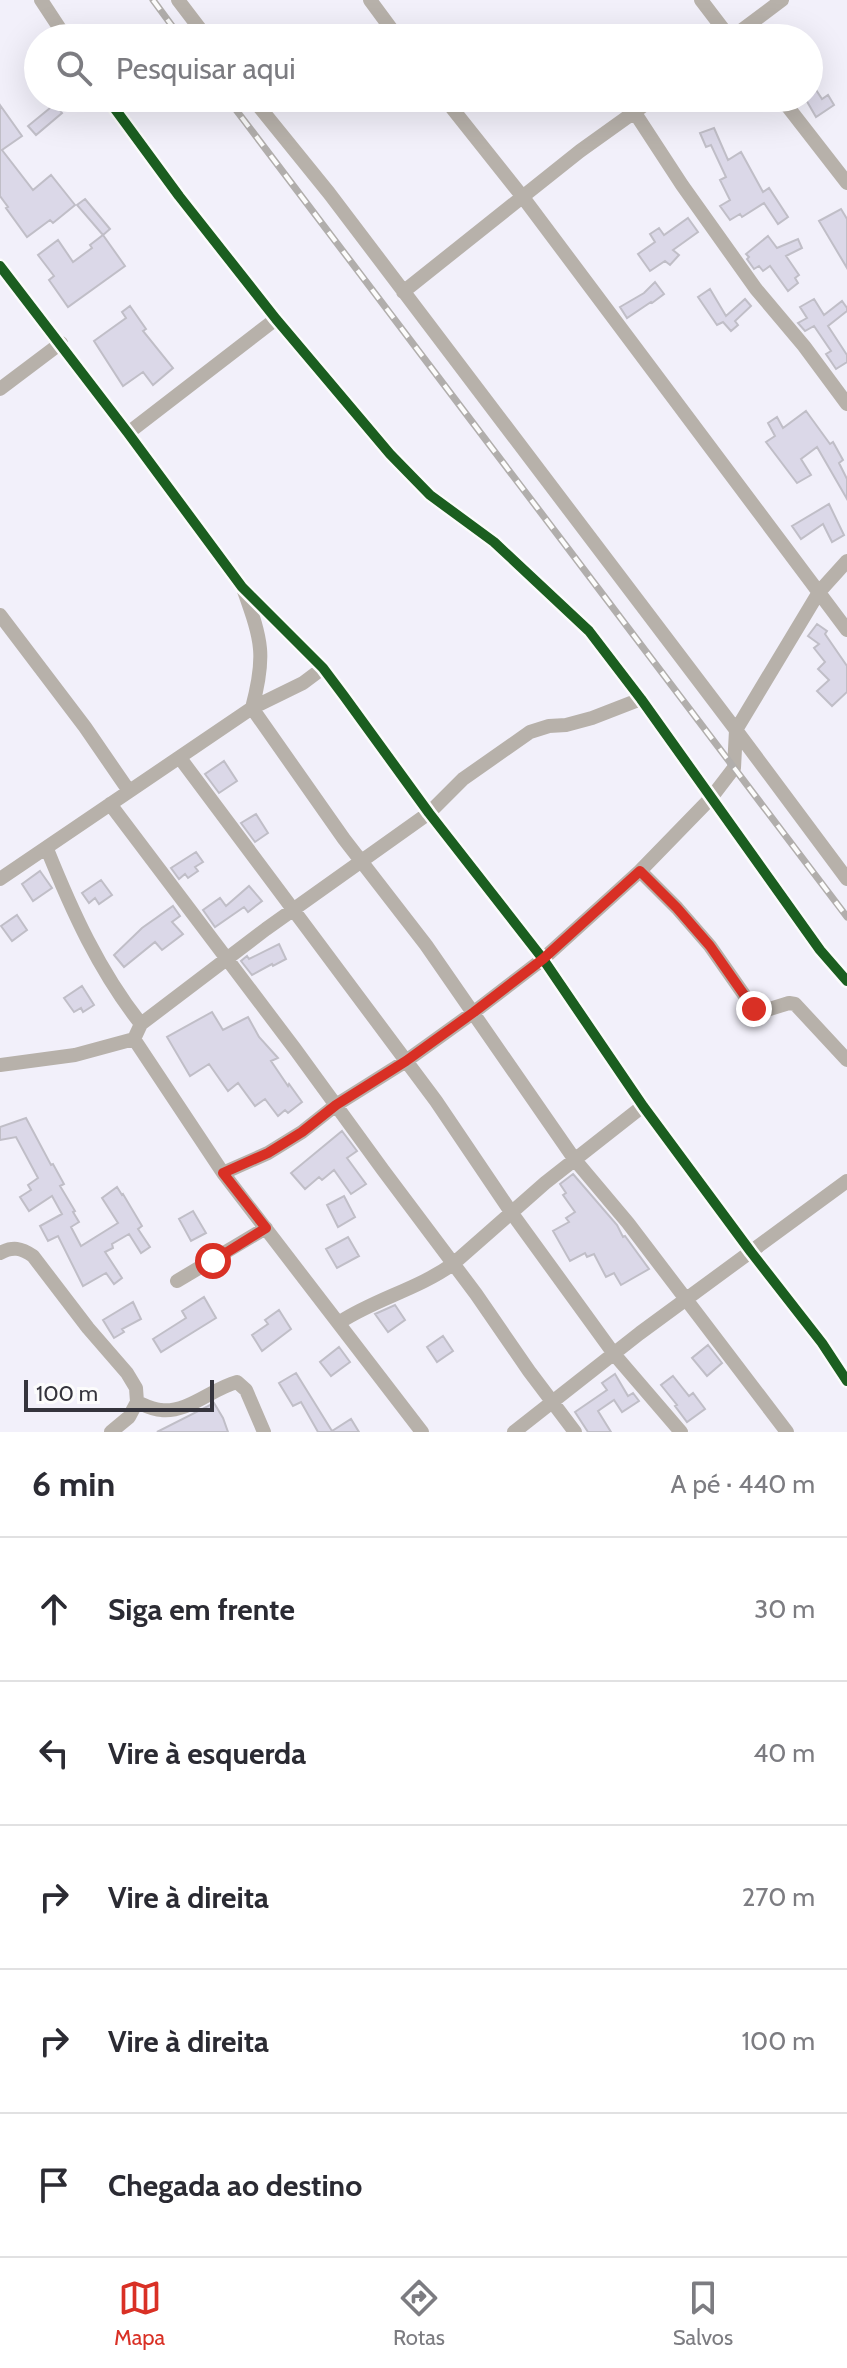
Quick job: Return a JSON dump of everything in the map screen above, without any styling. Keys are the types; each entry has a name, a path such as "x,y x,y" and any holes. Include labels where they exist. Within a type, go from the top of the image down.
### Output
{"street":[{"path":"41,0 57,24"},
{"path":"178,0 196,24"},
{"path":"370,0 388,24"},
{"path":"749,24 782,0"},
{"path":"709,4 721,24"},
{"path":"117,112 276,319 390,454 430,495 494,542 589,631 820,950 847,981"},
{"path":"263,112 329,193 844,869"},
{"path":"455,112 522,196 847,630"},
{"path":"792,112 847,183"},
{"path":"403,292 580,151 635,113 756,289 847,404"},
{"path":"0,266 242,587 323,668 429,813 543,959 643,1106 822,1343 847,1381"},
{"path":"128,433 276,319"},
{"path":"0,389 61,343"},
{"path":"223,1173 268,1153 302,1132 336,1105 406,1061 474,1012 543,959 640,871 711,798 734,768 736,730 819,592 847,561"},
{"path":"242,587 258,629 261,653 261,675 252,708"},
{"path":"0,615 129,791"},
{"path":"0,879 252,708 303,683 323,668"},
{"path":"0,1065 75,1055 134,1039 141,1024 429,813 463,779 530,732 592,718 641,699"},
{"path":"252,708 344,839 474,1012 575,1160 628,1223 787,1432"},
{"path":"180,758 436,1101 511,1212 614,1354 681,1432"},
{"path":"110,804 476,1294 575,1432"},
{"path":"47,849 84,935 121,999 141,1024"},
{"path":"640,871 710,946 754,1009 760,1012 795,1004 847,1060"},
{"path":"134,1039 223,1173 422,1432"},
{"path":"340,1322 359,1310 439,1274 643,1106"},
{"path":"514,1432 847,1181"},
{"path":"177,1281 266,1228"},
{"path":"0,1253 8,1248 21,1249 33,1256 127,1373 136,1388 137,1402 129,1417 111,1432"},
{"path":"137,1402 160,1410 181,1409 237,1382 246,1390 264,1432"}],"building":[{"path":"828,95 834,105 816,117 813,112 823,112 823,98"},
{"path":"0,105 22,136 2,150 33,190 51,175 75,205 53,223 50,220 27,237 0,196"},
{"path":"45,112 62,113 36,135 28,126"},
{"path":"714,128 728,160 741,152 763,192 769,188 788,217 778,224 764,203 742,217 740,214 730,220 720,206 730,200 720,180 726,177 711,145 706,147 700,133"},
{"path":"85,199 110,229 103,235 77,205"},
{"path":"841,209 847,219 847,268 819,221"},
{"path":"688,218 698,232 673,250 679,255 670,265 665,261 650,271 638,254 655,242 650,234 659,228 664,235"},
{"path":"103,235 125,266 68,307 49,280 54,276 38,255 58,240 73,262"},
{"path":"768,236 777,248 798,239 802,248 786,256 799,275 795,278 798,283 788,291 770,266 763,271 759,266 754,269 747,259 746,254"},
{"path":"655,282 664,294 627,318 620,307 644,293"},
{"path":"710,289 726,316 745,299 751,306 735,321 738,325 731,331 723,322 717,325 698,297"},
{"path":"814,299 824,315 842,301 847,308 828,326 847,355 847,362 836,369 826,354 831,351 814,326 805,331 798,323 807,318 800,307"},
{"path":"130,306 146,329 143,331 173,368 153,385 143,372 123,386 94,341 126,318 122,312"},
{"path":"806,411 830,444 833,442 843,460 839,463 847,479 847,499 817,447 801,459 811,475 797,483 766,442 775,436 768,423 777,417 783,428"},
{"path":"829,504 844,535 832,542 823,524 801,539 792,526"},
{"path":"817,624 827,631 825,634 847,666 847,692 832,706 817,691 829,680 818,669 825,662 814,648 819,644 808,636"},
{"path":"224,761 237,781 219,793 205,774"},
{"path":"256,814 268,833 255,842 241,823"},
{"path":"196,852 203,862 195,867 198,871 188,878 185,874 179,879 171,868"},
{"path":"40,871 52,888 33,901 22,884"},
{"path":"101,880 112,895 99,904 95,898 89,903 82,893"},
{"path":"249,886 262,901 248,912 244,907 215,927 203,910 220,898 226,906"},
{"path":"173,906 180,916 172,922 183,934 162,950 155,942 124,967 114,955 142,928"},
{"path":"17,915 27,930 12,941 1,926"},
{"path":"279,944 286,959 273,966 252,975 241,961 247,956 249,959"},
{"path":"82,986 94,1005 83,1012 81,1008 74,1012 64,998"},
{"path":"212,1012 223,1030 248,1017 259,1037 278,1058 271,1061 302,1102 288,1113 285,1110 278,1116 265,1099 255,1106 238,1083 228,1091 209,1064 190,1076 167,1037"},
{"path":"26,1118 64,1184 60,1186 79,1222 71,1227 81,1246 118,1223 102,1198 117,1187 142,1226 138,1229 150,1247 141,1253 129,1234 105,1252 122,1278 114,1284 106,1273 83,1286 58,1236 48,1241 40,1226 62,1214 52,1196 29,1211 20,1197 31,1190 28,1185 38,1178 16,1137 0,1140 0,1127"},
{"path":"342,1131 357,1151 347,1158 366,1184 351,1194 334,1170 305,1189 291,1173"},
{"path":"573,1174 617,1225 649,1269 621,1285 614,1273 606,1277 594,1254 587,1257 585,1253 570,1261 553,1231 569,1222 566,1218 575,1212 563,1195 566,1193 560,1184"},
{"path":"344,1196 355,1217 338,1227 327,1205"},
{"path":"193,1211 206,1233 191,1241 179,1219"},
{"path":"348,1237 359,1256 337,1268 326,1249"},
{"path":"204,1297 216,1318 161,1352 153,1339 186,1318 182,1311"},
{"path":"133,1302 141,1319 122,1329 124,1332 114,1338 103,1320"},
{"path":"395,1305 405,1320 388,1332 375,1314"},
{"path":"279,1310 291,1329 262,1351 252,1335 268,1324 265,1320"},
{"path":"443,1336 453,1351 437,1362 427,1347"},
{"path":"708,1345 722,1363 707,1376 692,1358"},
{"path":"339,1347 350,1362 331,1376 320,1362"},
{"path":"296,1373 332,1431 351,1419 359,1432 318,1432 301,1402 293,1406 279,1383"},
{"path":"615,1374 628,1396 633,1393 639,1401 622,1412 614,1400 598,1411 611,1432 588,1432 575,1412 607,1390 602,1383"},
{"path":"673,1376 689,1396 693,1393 705,1409 687,1422 661,1385"},
{"path":"214,1403 228,1432 157,1432"}],"railway":[{"path":"153,0 171,24"},
{"path":"238,112 847,917"}],"cycle path":[{"path":"117,112 276,319 390,454 430,495 494,542 589,631 820,950 847,981"},
{"path":"0,266 242,587 323,668 429,813 543,959 643,1106 822,1343 847,1381"}],"route":[{"path":"213,1261 266,1228 223,1173 268,1153 302,1132 336,1105 406,1061 474,1012 543,959 640,871 710,946 754,1009"}]}
